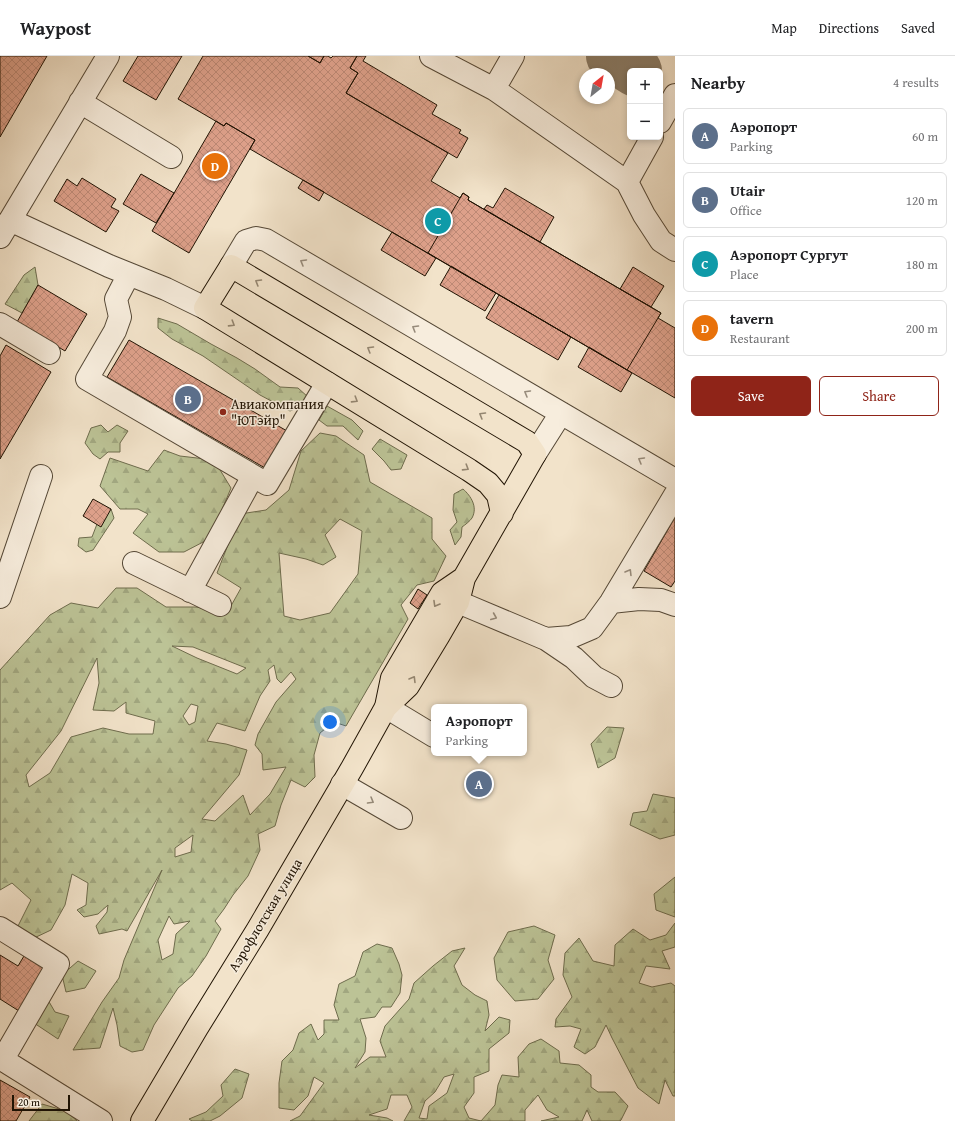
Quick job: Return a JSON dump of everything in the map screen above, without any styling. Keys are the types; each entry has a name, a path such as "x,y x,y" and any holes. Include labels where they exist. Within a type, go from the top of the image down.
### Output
{"main road":[{"path":"502,513 498,495 488,483 205,308 232,266 527,442 535,454"},
{"name":"Аэрофлотская улица","path":"142,1121 258,929 386,707 408,686 458,602 464,578 535,454"},
{"name":"Аэрофлотская улица","path":"386,707 392,678 442,593 464,578"}],"street":[{"path":"108,56 6,217 109,266 166,289 205,308"},
{"path":"431,56 494,88 627,182 644,215 661,240 675,250"},
{"path":"494,88 513,56"},
{"path":"663,117 675,95"},
{"path":"80,102 171,157"},
{"path":"627,182 650,140"},
{"path":"232,266 246,241 256,238 266,240 675,480"},
{"path":"129,274 116,299 120,317 114,331 87,379 267,484 327,383"},
{"path":"0,324 49,353"},
{"path":"535,454 560,413"},
{"path":"0,596 41,476"},
{"path":"190,591 253,476"},
{"path":"546,639 571,637 592,628 611,602 675,495"},
{"path":"134,563 220,605"},
{"path":"611,602 640,599 661,600 675,605"},
{"path":"458,602 546,639 574,658 594,676 611,686"},
{"path":"386,707 431,734"},
{"path":"342,784 401,818"},
{"path":"0,928 58,964 1,1058 101,1121"}],"green space":[{"path":"35,267 38,285 22,313 5,304 24,275"},
{"path":"158,318 177,324 255,369 280,387 298,388 308,397 302,406 290,411 260,395 203,356 172,339 158,328"},
{"path":"327,406 352,420 363,431 358,440 343,426 327,426 319,420"},
{"path":"101,425 108,432 117,425 128,431 120,443 120,452 108,452 100,459 93,454 85,443 91,428"},
{"path":"320,433 336,436 364,455 370,482 432,518 432,539 446,556 434,581 417,585 401,605 408,619 346,726 334,722 320,733 314,755 315,777 305,787 291,780 281,805 275,826 258,834 260,850 248,876 215,921 221,929 206,956 192,976 178,988 154,1025 143,1050 132,1052 120,1046 113,1008 100,1048 73,1050 102,1002 119,978 124,960 162,870 127,931 122,929 99,934 96,926 107,912 108,905 98,914 84,917 77,910 86,905 88,883 72,874 65,905 51,930 32,939 17,928 31,900 12,883 0,890 0,670 50,615 71,603 98,608 116,588 137,588 166,607 196,607 227,613 241,588 217,573 240,514 266,510 289,490 301,451","holes":["340,519 362,531 358,574 330,613 300,620 284,616 279,553 306,559 323,565 336,557 325,535","172,646 193,647 246,668 237,674 197,658","97,658 99,683 93,710 114,711 126,702 126,713 155,721 153,734 129,734 103,728 71,737 50,773 29,787 26,775 61,731","274,665 277,679 281,683 291,672 296,679 276,702 258,734 255,745 262,754 263,770 286,767 270,794 250,815 243,795 215,821 202,819 239,775 247,750 226,744 207,741 217,723 245,731 260,696 270,681 268,670","191,704 198,706 195,722 189,725 183,716","193,835 191,852 175,857 175,848","169,916 174,924 190,921 176,934 173,954 162,960 158,940"]},
{"path":"380,439 407,455 401,469 391,470 372,449"},
{"path":"164,450 180,456 214,460 231,488 207,540 184,552 159,552 133,533 148,514 138,509 120,509 100,486 110,458 148,471"},
{"path":"463,489 473,502 474,514 472,518 462,527 461,537 455,545 450,530 457,522 453,510 454,494"},
{"path":"111,509 114,518 93,550 86,552 78,546 79,538 92,537 97,524"},
{"path":"607,727 624,728 615,758 598,768 591,744"},
{"path":"653,794 675,798 675,835 660,839 630,825 633,813 647,811"},
{"path":"675,877 675,917 656,910 654,894"},
{"path":"675,923 675,947 662,951 670,969 646,966 639,983 652,987 671,983 675,986 675,1096 673,1096 665,1080 659,1104 638,1088 606,1025 595,1047 585,1054 574,1047 581,1029 570,1026 555,1027 556,1019 572,997 563,975 565,953 579,938 593,961 614,966 615,945 633,929 650,940 666,935"},
{"path":"534,926 555,935 548,960 554,979 538,999 515,1001 497,980 494,958 508,932"},
{"path":"377,944 392,948 402,975 400,993 391,1007 382,1007 375,1017 360,1019 366,1038 365,1052 355,1068 370,1057 386,1057 380,1041 385,1026 409,999 414,983 452,951 465,948 454,966 462,985 475,995 487,1001 489,1015 485,1031 499,1017 510,1020 509,1033 489,1049 489,1071 474,1077 474,1093 464,1107 469,1118 481,1121 404,1121 412,1107 407,1095 391,1095 387,1109 369,1115 387,1118 393,1121 290,1121 300,1116 324,1083 314,1077 308,1096 294,1110 279,1108 279,1083 282,1061 293,1050 299,1033 311,1024 318,1040 324,1034 324,1020 339,1020 334,1005 339,984 355,976 363,952","holes":["454,1074 447,1093 429,1106 427,1119 419,1118 425,1101 435,1092 444,1077"]},
{"path":"78,961 96,971 85,988 66,992 62,975"},
{"path":"48,1000 55,1012 69,1016 58,1039 34,1023"},
{"path":"541,1039 559,1051 560,1063 579,1065 591,1075 591,1087 598,1092 615,1092 628,1106 620,1121 592,1121 587,1110 582,1121 541,1121 559,1117 547,1110 538,1095 525,1110 525,1121 481,1121 495,1105 498,1085 502,1075 519,1077 518,1057 529,1044"},
{"path":"235,1069 249,1074 242,1098 220,1116 210,1121 192,1121 189,1119 206,1112 223,1096 221,1085"},
{"path":"42,1104 66,1111 77,1121 29,1121"}],"building":[{"path":"0,56 47,56 0,137"},
{"path":"138,56 182,56 156,100 123,81"},
{"path":"203,56 308,56 320,63 324,56 331,58 333,56 357,56 350,68 358,73 346,93 448,153 431,181 460,198 463,193 469,197 468,200 661,313 658,318 675,328 675,398 250,149 255,140 226,123 224,126 178,99"},
{"path":"308,56 324,56 320,63"},
{"path":"357,56 366,56 363,61 437,105 432,114 461,130 459,133 468,138 457,158 346,93 358,73 350,68"},
{"path":"216,121 224,126 226,123 255,140 189,253 152,231"},
{"path":"141,174 174,193 156,223 123,204"},
{"path":"82,178 116,199 111,207 119,211 106,232 54,201 67,179 77,186"},
{"path":"303,180 324,192 319,201 298,188"},
{"path":"505,188 554,217 540,242 484,209 487,205 493,208"},
{"path":"463,193 469,197 468,200 661,313 627,370 428,253"},
{"path":"392,232 436,258 425,276 381,250"},
{"path":"451,266 496,293 485,311 440,285"},
{"path":"633,267 664,286 651,307 620,289"},
{"path":"38,285 87,314 65,351 17,322"},
{"path":"499,295 571,337 558,360 486,318"},
{"path":"129,340 287,431 265,468 107,377"},
{"path":"6,345 51,372 0,459 0,356"},
{"path":"589,347 632,373 621,392 578,367"},
{"path":"93,499 111,509 101,527 83,516"},
{"path":"675,517 675,581 671,587 644,571"},
{"path":"418,589 427,595 418,609 410,603"},
{"path":"0,955 18,966 24,956 45,969 19,1011 0,999"},
{"path":"0,1080 30,1097 16,1121 0,1121"}],"taxiway":[{"path":"612,56 631,68"}],"place":[{"name":"tavern","path":"215,166"},
{"name":"Аэропорт Сургут","path":"438,221"},
{"name":"Utair","path":"188,399"},
{"name":"Авиакомпания \"ЮТэйр\"","path":"223,412"},
{"name":"Аэропорт","path":"479,784"}]}
